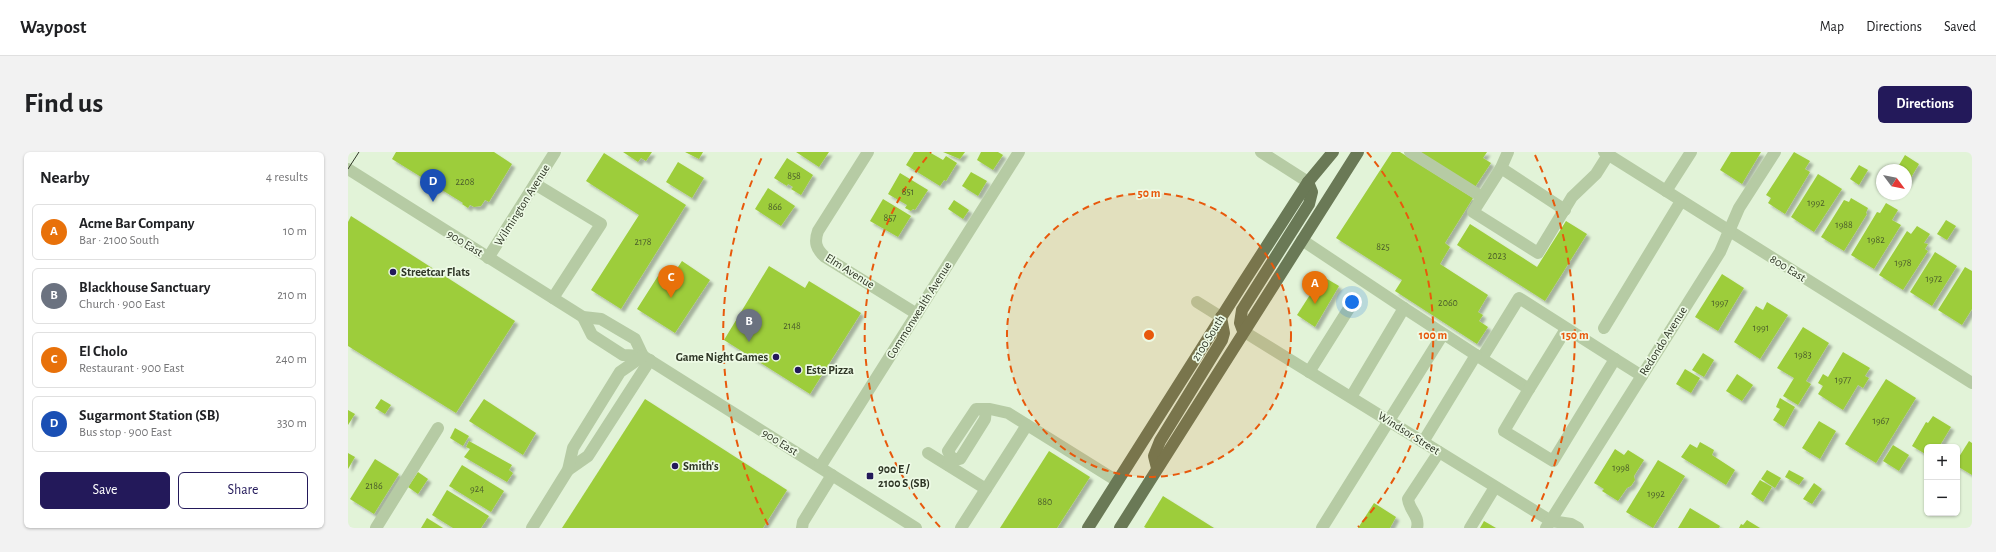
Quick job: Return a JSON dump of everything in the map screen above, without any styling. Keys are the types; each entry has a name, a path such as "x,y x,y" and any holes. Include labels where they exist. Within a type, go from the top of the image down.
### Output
{"main road":[{"name":"2100 South","path":"1088,528 1308,182 1333,152"},
{"path":"1120,528 1243,331 1358,152"},
{"path":"1243,331 1240,323 1242,310 1309,204 1312,192 1308,182"},
{"path":"1157,468 1154,456 1160,441 1222,340 1224,333 1221,317"}],"street":[{"name":"Wilmington Avenue","path":"488,258 555,152"},
{"name":"Elm Avenue","path":"868,152 818,231 816,244 819,252 825,257 917,314"},
{"name":"Commonwealth Avenue","path":"820,467 1019,152"},
{"path":"1261,152 1308,182"},
{"path":"1410,152 1482,197"},
{"path":"1508,152 1501,168 1473,212 1538,253 1572,197 1596,174 1612,155"},
{"path":"1666,192 1690,152"},
{"name":"Redondo Avenue","path":"1549,524 1720,252 1739,208 1775,152"},
{"name":"800 East","path":"1612,155 1666,192 1972,383"},
{"path":"1501,168 1565,210"},
{"name":"900 East","path":"348,169 583,317 602,319 635,339 647,358"},
{"path":"535,184 601,224 553,298"},
{"path":"1604,328 1681,201"},
{"path":"1302,240 1529,389"},
{"path":"1423,442 1519,298 1642,376"},
{"path":"1197,302 1221,317"},
{"path":"1309,372 1353,302"},
{"path":"1351,397 1404,308"},
{"name":"900 East","path":"583,317 592,335 623,355 647,358 916,528"},
{"path":"1566,329 1504,431 1553,461 1615,359"},
{"name":"Windsor Street","path":"1243,331 1496,487 1549,524 1571,524 1578,528"},
{"path":"1322,528 1444,334"},
{"path":"568,470 588,456 647,358"},
{"path":"532,528 568,470 572,448 620,372 647,358"},
{"path":"950,462 948,451 976,409 986,409 1008,412 1118,481"},
{"path":"961,528 1027,425"},
{"path":"376,528 438,428"},
{"path":"1417,528 1417,518 1409,505 1408,499 1439,452"},
{"path":"928,453 950,462 986,489"},
{"path":"802,528 803,522 832,475"},
{"path":"1470,528 1496,487"}],"building":[{"path":"396,152 494,152 512,164 489,202 485,200 481,206 474,207 470,205 468,208 462,204 463,203 392,159"},
{"path":"623,152 652,152 646,161 641,158 638,162"},
{"path":"685,152 703,152 699,159"},
{"path":"796,152 829,152 819,167"},
{"path":"914,152 929,152 943,160 946,156 957,163 946,181 944,180 940,186 906,165"},
{"path":"943,152 965,152 960,159"},
{"path":"981,152 998,152 1003,155 993,170 977,160"},
{"path":"1392,152 1400,152 1473,198 1445,243 1450,247 1440,264 1488,295 1478,312 1483,315 1479,321 1488,327 1477,344 1395,291 1402,280 1336,238"},
{"path":"1420,152 1487,152 1483,158 1491,163 1475,187"},
{"path":"1731,152 1761,152 1742,184 1720,170"},
{"path":"1794,152 1810,161 1805,169 1810,172 1785,214 1768,203 1771,198 1766,195"},
{"path":"604,153 686,205 621,309 591,290 639,215 586,181"},
{"path":"1905,155 1919,164 1912,176 1912,164 1900,164"},
{"path":"787,158 813,175 801,195 791,189 793,187 788,184 787,186 774,178"},
{"path":"678,162 704,178 692,198 666,182"},
{"path":"1859,165 1868,170 1859,185 1850,179"},
{"path":"971,172 987,181 978,196 962,186"},
{"path":"900,173 928,190 915,210 913,209 911,211 905,208 907,205 888,194"},
{"path":"1818,174 1842,189 1814,232 1791,217"},
{"path":"768,188 795,206 781,226 755,209"},
{"path":"1851,198 1868,208 1867,214 1844,251 1821,237 1844,200 1849,202"},
{"path":"883,199 911,216 898,237 870,221"},
{"path":"954,200 969,210 963,219 948,209"},
{"path":"1886,203 1898,210 1892,220 1901,225 1874,269 1851,255 1877,212 1880,213"},
{"name":"Streetcar Flats","path":"351,216 515,321 456,413 348,346 348,222"},
{"path":"1946,220 1956,226 1947,240 1937,234"},
{"path":"1566,221 1587,234 1545,301 1457,245 1470,224 1537,267"},
{"path":"1917,226 1930,234 1924,243 1928,244 1925,249 1928,251 1903,290 1879,275 1907,231 1911,234"},
{"path":"1935,252 1957,266 1932,306 1910,292"},
{"path":"682,261 710,280 675,333 637,309 658,276 668,282"},
{"path":"769,266 805,288 809,281 861,313 810,394 724,340"},
{"path":"1965,267 1972,271 1972,309 1962,325 1938,310"},
{"path":"1722,274 1744,288 1718,331 1695,317"},
{"path":"1322,276 1339,286 1315,327 1297,315"},
{"path":"1767,302 1788,315 1760,359 1734,342 1756,306 1763,310"},
{"path":"1803,327 1829,343 1806,381 1811,384 1798,405 1783,396 1794,378 1777,368"},
{"path":"1843,352 1870,368 1865,376 1869,378 1863,388 1858,385 1843,410 1818,394 1823,386 1818,383 1823,374 1828,377"},
{"path":"1703,353 1714,360 1704,377 1692,370"},
{"path":"1685,369 1700,378 1691,393 1676,384"},
{"path":"1737,374 1753,385 1742,401 1726,391"},
{"path":"1886,379 1916,398 1876,463 1845,444"},
{"path":"1780,398 1795,407 1784,427 1773,420 1780,409 1776,407"},
{"path":"381,399 391,405 385,414 375,408"},
{"path":"484,399 536,433 523,455 469,421"},
{"name":"Smith's","path":"645,399 787,490 763,528 562,528"},
{"path":"348,410 355,414 348,425"},
{"path":"1933,416 1951,427 1941,444 1924,444 1924,453 1912,446 1926,422 1928,423"},
{"path":"1819,421 1836,431 1820,459 1802,448"},
{"path":"455,428 469,436 463,446 450,438"},
{"path":"469,441 512,465 509,470 513,473 507,482 464,457 470,449 466,447"},
{"path":"1969,441 1972,443 1972,475 1960,468 1960,455"},
{"path":"1700,442 1714,450 1712,455 1735,470 1726,485 1681,457 1690,444 1697,448"},
{"path":"1893,445 1909,455 1899,471 1883,461"},
{"path":"1615,449 1624,455 1628,450 1644,460 1634,476 1635,480 1618,501 1602,491 1604,489 1594,483"},
{"path":"1049,451 1090,477 1057,528 1000,528"},
{"path":"348,453 355,457 348,469"},
{"path":"375,459 399,474 374,514 350,499"},
{"path":"1658,460 1685,476 1653,528 1626,512"},
{"path":"462,465 504,491 491,512 449,486"},
{"path":"1767,470 1781,478 1775,488 1761,479"},
{"path":"1789,470 1804,478 1799,485 1785,477"},
{"path":"418,472 428,479 418,494 408,487"},
{"path":"1760,480 1772,487 1763,502 1751,494"},
{"path":"1814,483 1822,489 1812,504 1803,499"},
{"path":"447,490 489,516 481,528 453,528 432,515"},
{"path":"1163,496 1214,528 1144,527"},
{"path":"1374,503 1396,517 1390,528 1358,528"},
{"path":"1690,508 1720,526 1719,528 1678,528"},
{"path":"427,518 443,528 421,528"},
{"path":"1747,520 1760,528 1739,528 1741,524 1743,525"},
{"path":"1484,521 1496,528 1480,528"}],"tram line":[{"path":"348,169 359,152"}],"place":[{"name":"Sugarmont Station (SB)","path":"433,202"},
{"name":"Streetcar Flats","path":"393,272"},
{"name":"El Cholo","path":"671,298"},
{"name":"Acme Bar Company","path":"1315,304"},
{"name":"Blackhouse Sanctuary","path":"749,342"},
{"name":"Game Night Games","path":"776,357"},
{"name":"Este Pizza","path":"798,370"},
{"name":"Smith's","path":"675,466"},
{"name":"900 E / 2100 S (SB)","path":"870,476"}]}
